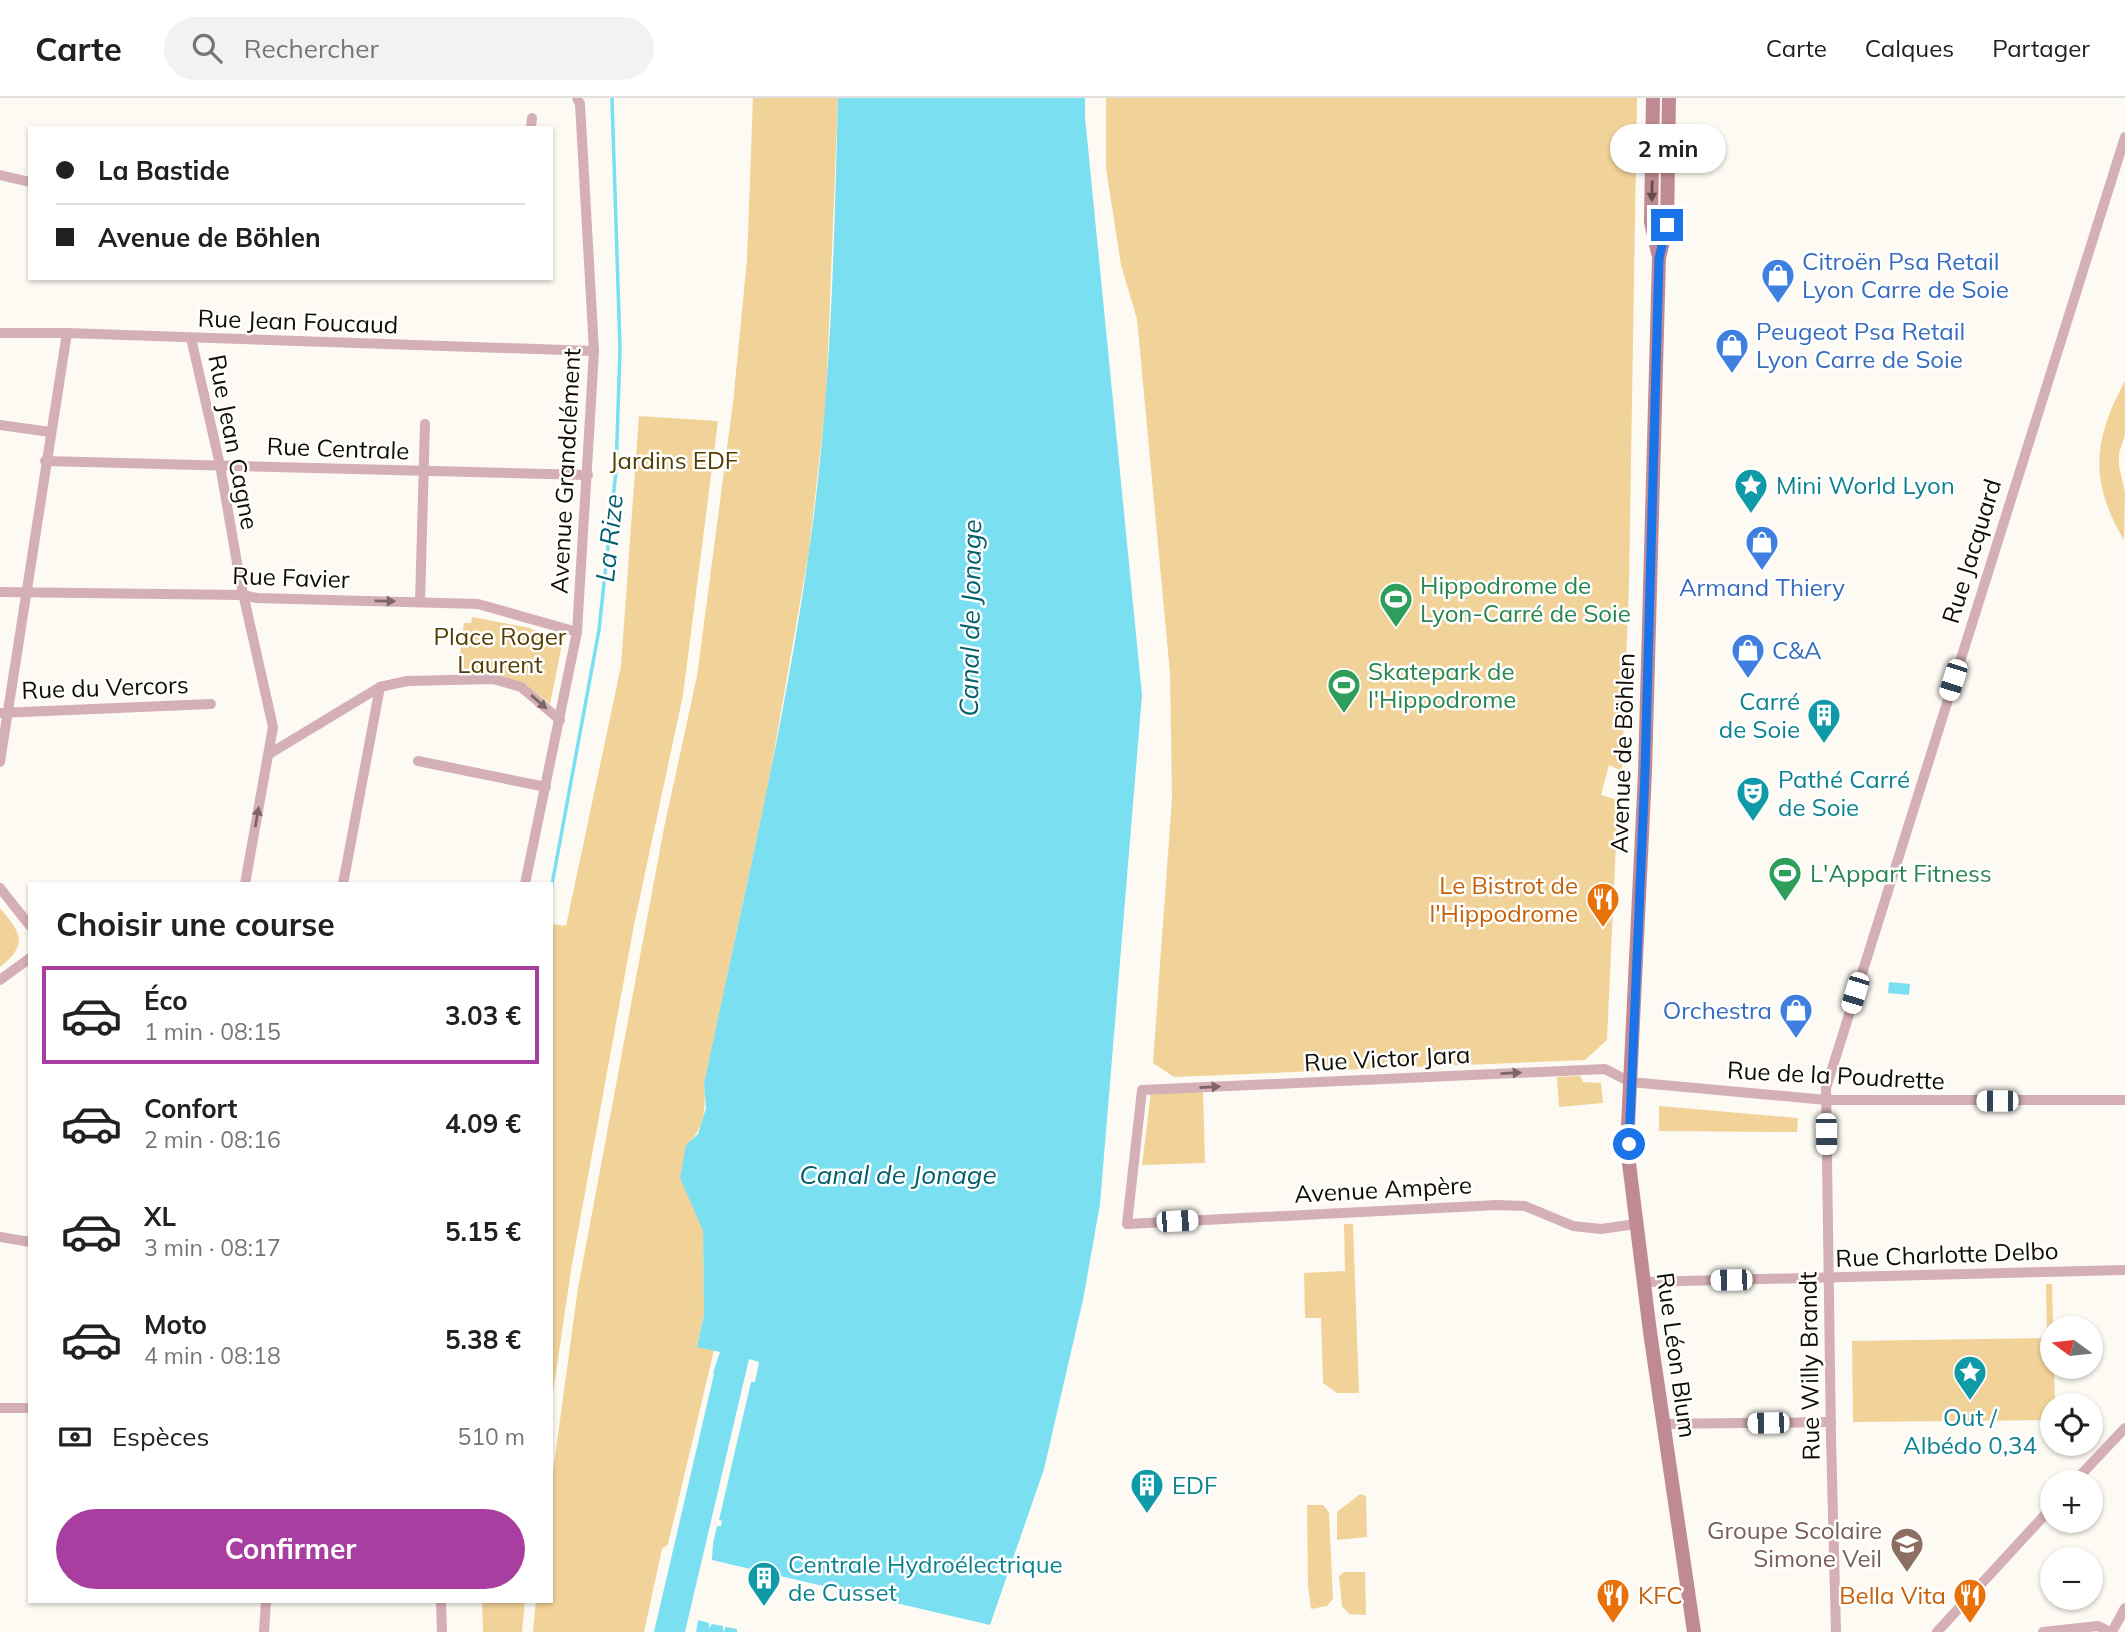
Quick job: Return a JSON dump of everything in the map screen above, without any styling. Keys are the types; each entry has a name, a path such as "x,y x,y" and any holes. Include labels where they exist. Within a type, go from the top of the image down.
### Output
{"main road":[{"name":"Avenue de Böhlen","path":"1653,98 1651,222 1659,258"},
{"name":"Avenue de Böhlen","path":"1630,1082 1645,772 1659,258 1667,225 1669,98"},
{"name":"Rue Léon Blum","path":"1630,1082 1629,1163 1636,1224 1694,1632"}],"street":[{"name":"Avenue Grandclément","path":"525,882 577,632 588,475 594,351 580,104 577,98"},
{"name":"Rue Jacquard","path":"1826,1100 1830,1071 2125,137"},
{"path":"0,175 28,182"},
{"name":"Rue Jean Foucaud","path":"0,333 594,351"},
{"path":"0,762 3,713 26,592 67,333"},
{"name":"Rue Jean Cagne","path":"191,338 220,466 243,595 273,727 245,882"},
{"path":"420,602 425,424"},
{"path":"0,425 50,432"},
{"name":"Rue Centrale","path":"45,461 588,475"},
{"name":"Rue Favier","path":"0,592 243,595 257,598 478,604 577,632"},
{"path":"269,754 380,687 407,681 493,679 521,687 560,720"},
{"path":"343,882 380,687"},
{"name":"Rue du Vercors","path":"3,713 211,704"},
{"path":"418,761 546,787"},
{"path":"0,888 28,923"},
{"path":"0,980 28,959"},
{"name":"Rue Victor Jara","path":"1127,1224 1142,1090 1605,1069 1630,1082"},
{"name":"Rue de la Poudrette","path":"1630,1082 1826,1100 2125,1100"},
{"name":"Rue Willy Brandt","path":"1826,1100 1836,1632"},
{"name":"Avenue Ampère","path":"1127,1224 1497,1205 1525,1206 1573,1226 1601,1229 1636,1224"},
{"path":"0,1237 28,1242"},
{"name":"Rue Charlotte Delbo","path":"1644,1282 2125,1270"},
{"path":"0,1408 28,1408"},
{"path":"1663,1424 1831,1422"},
{"path":"2085,1470 2125,1427"},
{"path":"1937,1632 2040,1520"},
{"path":"264,1632 266,1603"},
{"path":"441,1603 442,1632"},
{"path":"2043,1632 2098,1626 2111,1632 2125,1608"}],"green space":[{"path":"753,98 838,98 826,401 809,551 768,786 704,1084 703,1118 697,1132 686,1146 694,1207 703,1230 704,1315 697,1346 714,1350 668,1544 662,1549 644,1632 533,1632 536,1603 553,1603 553,1471 578,1288 664,828 697,676 733,403 747,260"},
{"name":"Hippodrome de Lyon-Carré de Soie","path":"1106,98 1637,98 1629,584 1622,771 1609,765 1601,795 1618,800 1607,1040 1585,1060 1174,1077 1153,1063 1172,798 1170,673 1137,319 1121,265 1106,168"},
{"path":"2125,381 2125,435 2119,453 2125,492 2124,540 2105,499 2099,460 2106,422"},
{"name":"Jardins EDF","path":"639,416 718,421 683,695 634,925 572,1264 553,1392 553,928 554,924 566,926 621,666"},
{"name":"Place Roger Laurent","path":"472,617 530,628 562,644 550,704 528,688 509,679 461,675 462,670 458,670 464,623 471,623"},
{"path":"0,908 19,938 15,952 0,967"},
{"path":"1580,1076 1583,1082 1601,1083 1603,1103 1559,1107 1557,1077"},
{"path":"1203,1090 1205,1163 1142,1165 1151,1091"},
{"path":"1659,1106 1798,1118 1797,1132 1659,1131"},
{"path":"1344,1224 1353,1224 1359,1393 1337,1393 1323,1383 1321,1318 1305,1318 1304,1273 1345,1271"},
{"path":"2046,1284 2052,1284 2053,1316 2047,1316"},
{"path":"2040,1338 2040,1379 2054,1379 2055,1393 2040,1393 2040,1420 1853,1422 1852,1341"},
{"path":"1360,1494 1366,1496 1367,1537 1337,1540 1337,1512"},
{"path":"1307,1505 1323,1505 1329,1512 1333,1599 1327,1606 1311,1609 1308,1586"},
{"path":"1344,1572 1365,1572 1366,1615 1349,1614 1342,1606 1339,1576"},
{"path":"482,1603 525,1603 522,1632 483,1632"}],"water":[{"name":"Canal de Jonage","path":"838,98 1085,98 1142,695 1100,1204 1083,1300 1044,1469 990,1625 712,1560 713,1543 717,1526 721,1526 722,1521 719,1520 751,1382 755,1382 759,1362 749,1359 685,1632 654,1632 720,1352 697,1347 704,1315 703,1231 680,1178 686,1145 698,1134 706,1108 704,1084 775,752 809,551 827,382"},
{"path":"1889,982 1910,984 1909,995 1888,993"},
{"path":"698,1620 709,1623 709,1628 712,1624 723,1626 723,1632 696,1632"},
{"path":"726,1627 737,1629 737,1632 723,1632"}],"waterway":[{"name":"La Rize","path":"552,882 599,630 616,471 620,349 612,98"}],"place":[{"name":"Citroën Psa Retail Lyon Carre de Soie","path":"1778,305"},
{"name":"Peugeot Psa Retail Lyon Carre de Soie","path":"1732,375"},
{"name":"Mini World Lyon","path":"1751,515"},
{"name":"Armand Thiery","path":"1762,572"},
{"name":"Hippodrome de Lyon-Carré de Soie","path":"1396,629"},
{"name":"C&A","path":"1748,680"},
{"name":"Skatepark de l'Hippodrome","path":"1344,715"},
{"name":"Carré de Soie","path":"1824,745"},
{"name":"Pathé Carré de Soie","path":"1753,823"},
{"name":"L'Appart Fitness","path":"1785,903"},
{"name":"Le Bistrot de l'Hippodrome","path":"1603,929"},
{"name":"Orchestra","path":"1796,1040"},
{"name":"Out / Albédo 0,34","path":"1970,1402"},
{"name":"EDF","path":"1147,1515"},
{"name":"Groupe Scolaire Simone Veil","path":"1907,1574"},
{"name":"Centrale Hydroélectrique de Cusset","path":"764,1608"},
{"name":"KFC","path":"1613,1625"},
{"name":"Bella Vita","path":"1970,1625"}],"route":[{"path":"1629,1144 1645,772 1659,258 1667,225"}]}
